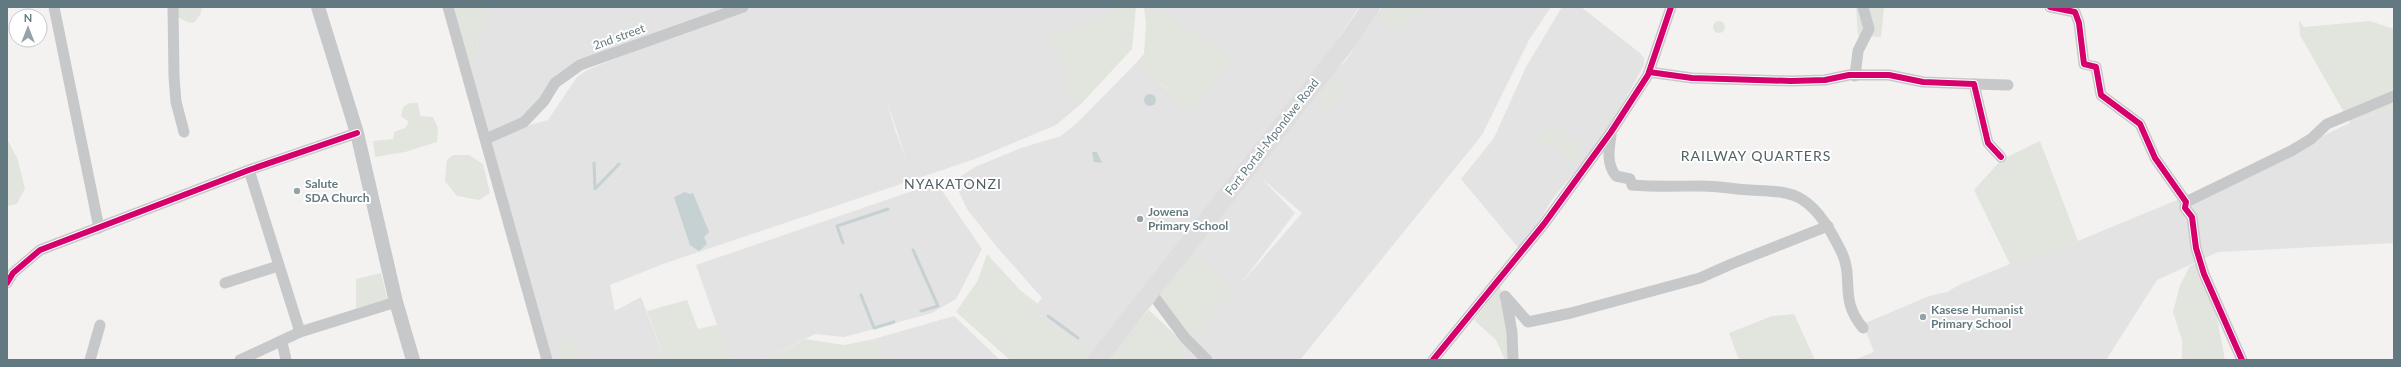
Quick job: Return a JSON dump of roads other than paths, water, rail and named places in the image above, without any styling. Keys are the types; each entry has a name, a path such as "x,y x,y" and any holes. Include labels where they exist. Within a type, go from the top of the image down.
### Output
{"highway":[{"name":"Fort Portal-Mpondwe Road","path":"1097,360 1348,41 1372,7"}],"street":[{"path":"54,7 99,228"},
{"path":"173,7 174,77 176,102 184,132"},
{"path":"318,7 357,133 396,302 413,360"},
{"path":"448,7 547,360"},
{"name":"2nd street","path":"486,139 524,122 544,101 555,83 580,65 743,7"},
{"path":"1433,360 1549,218 1612,132 1649,72 1670,7"},
{"path":"1855,76 1858,51 1869,29 1863,7"},
{"path":"2050,7 2075,12 2079,23 2084,64 2096,67 2101,95 2140,124 2155,158 2186,202 2185,208 2192,217 2196,248 2204,274 2242,360"},
{"path":"1649,72 1692,78 1749,80 1825,80 1855,76 1889,76 1923,82 2008,85"},
{"path":"1974,84 1988,143 2001,157"},
{"path":"2186,202 2285,154 2311,139 2328,124 2394,96"},
{"path":"1612,132 1608,155 1612,171 1616,176 1630,179 1632,185 1660,187 1702,186 1795,195 1805,201 1828,226 1844,259 1848,306 1863,328"},
{"path":"7,283 13,273 40,250 249,170 357,133"},
{"path":"249,170 300,332"},
{"path":"1505,296 1528,322 1571,313 1700,278 1828,226"},
{"path":"225,283 278,266"},
{"path":"1502,277 1512,332 1513,360"},
{"path":"1150,291 1185,338 1207,360"},
{"path":"240,360 282,342 300,332 396,302"},
{"path":"90,360 100,325"},
{"path":"282,342 286,360"}],"waterway":[{"path":"594,163 595,189 619,164"},
{"path":"843,243 837,226 888,209"},
{"path":"913,250 938,306 921,311"},
{"path":"861,295 874,328 894,322"},
{"path":"1048,316 1078,338"}],"place":[{"name":"Salute SDA Church","path":"297,191"},
{"name":"Jowena Primary School","path":"1140,219"},
{"name":"Kasese Humanist Primary School","path":"1923,317"}],"district":[{"name":"RAILWAY QUARTERS","path":"1756,156"},
{"name":"NYAKATONZI","path":"953,184"}]}
